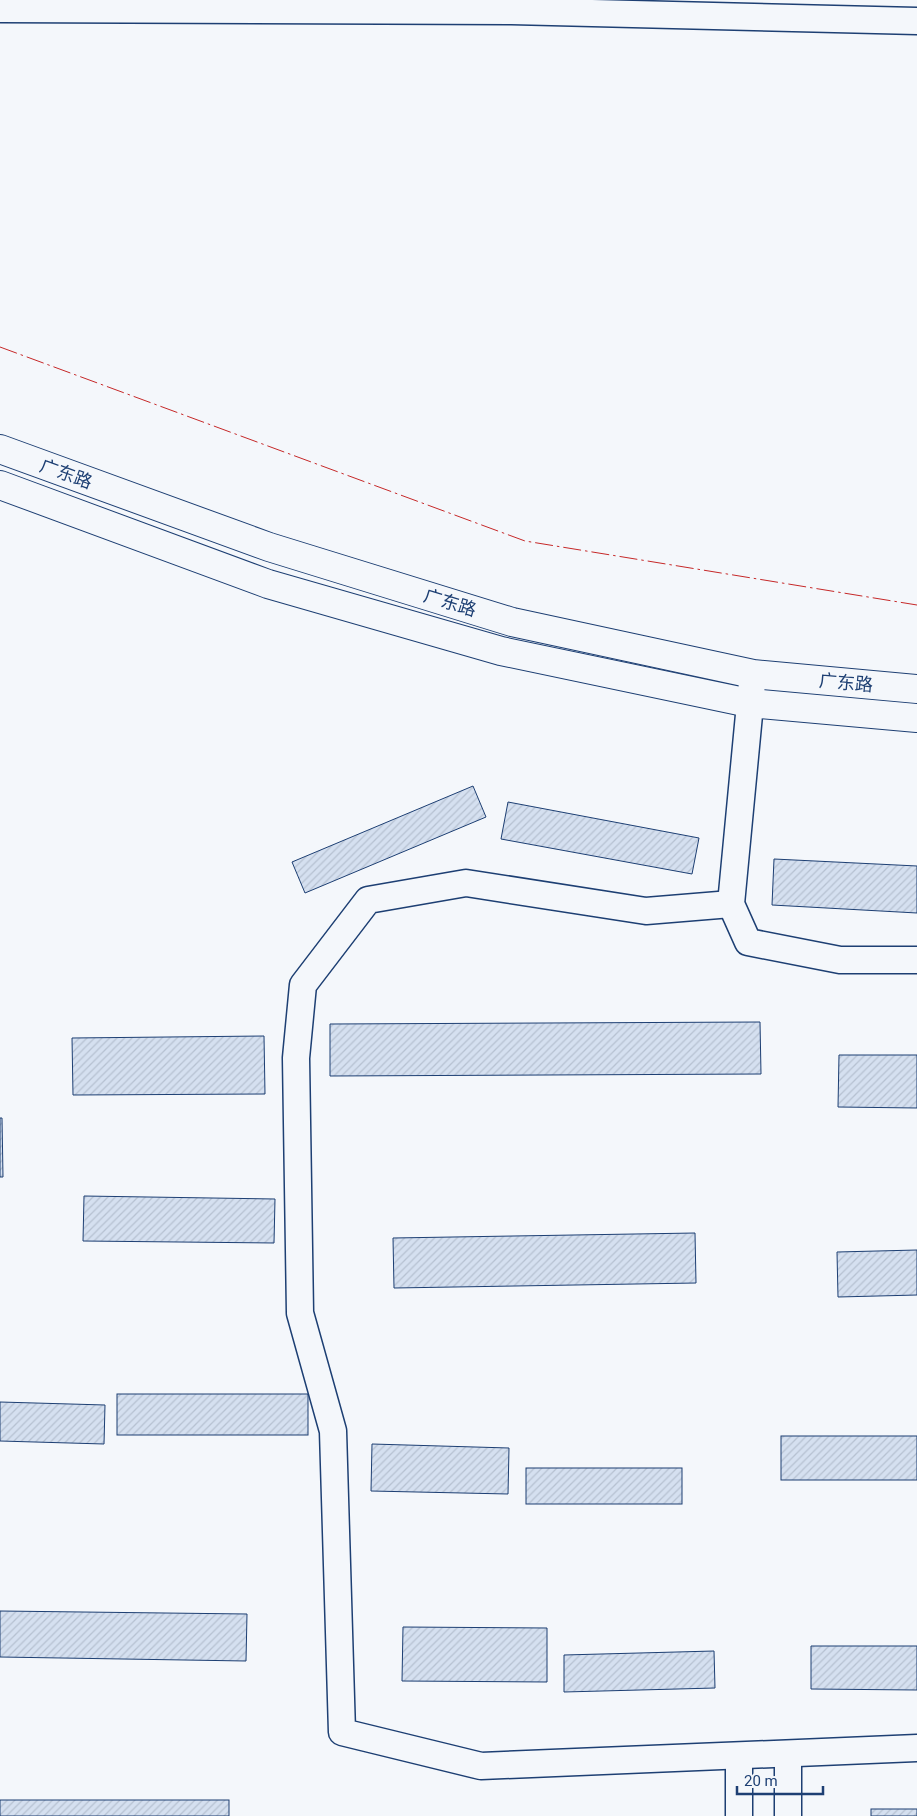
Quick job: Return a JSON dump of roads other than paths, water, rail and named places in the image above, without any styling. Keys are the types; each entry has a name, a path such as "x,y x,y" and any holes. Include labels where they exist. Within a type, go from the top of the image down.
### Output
{"street":[{"path":"0,9 511,10 917,21"},
{"name":"广东路","path":"0,449 269,548 512,622 753,674 917,689"},
{"name":"广东路","path":"0,486 268,584 502,651 748,703 917,718"},
{"path":"753,674 748,703 731,904 748,942 840,960 917,960"},
{"path":"731,904 646,911 466,883 368,900 304,985 296,1058 300,1313 333,1431 342,1732 481,1766 917,1748"},
{"path":"788,1754 788,1816"},
{"path":"738,1756 739,1816"}]}
